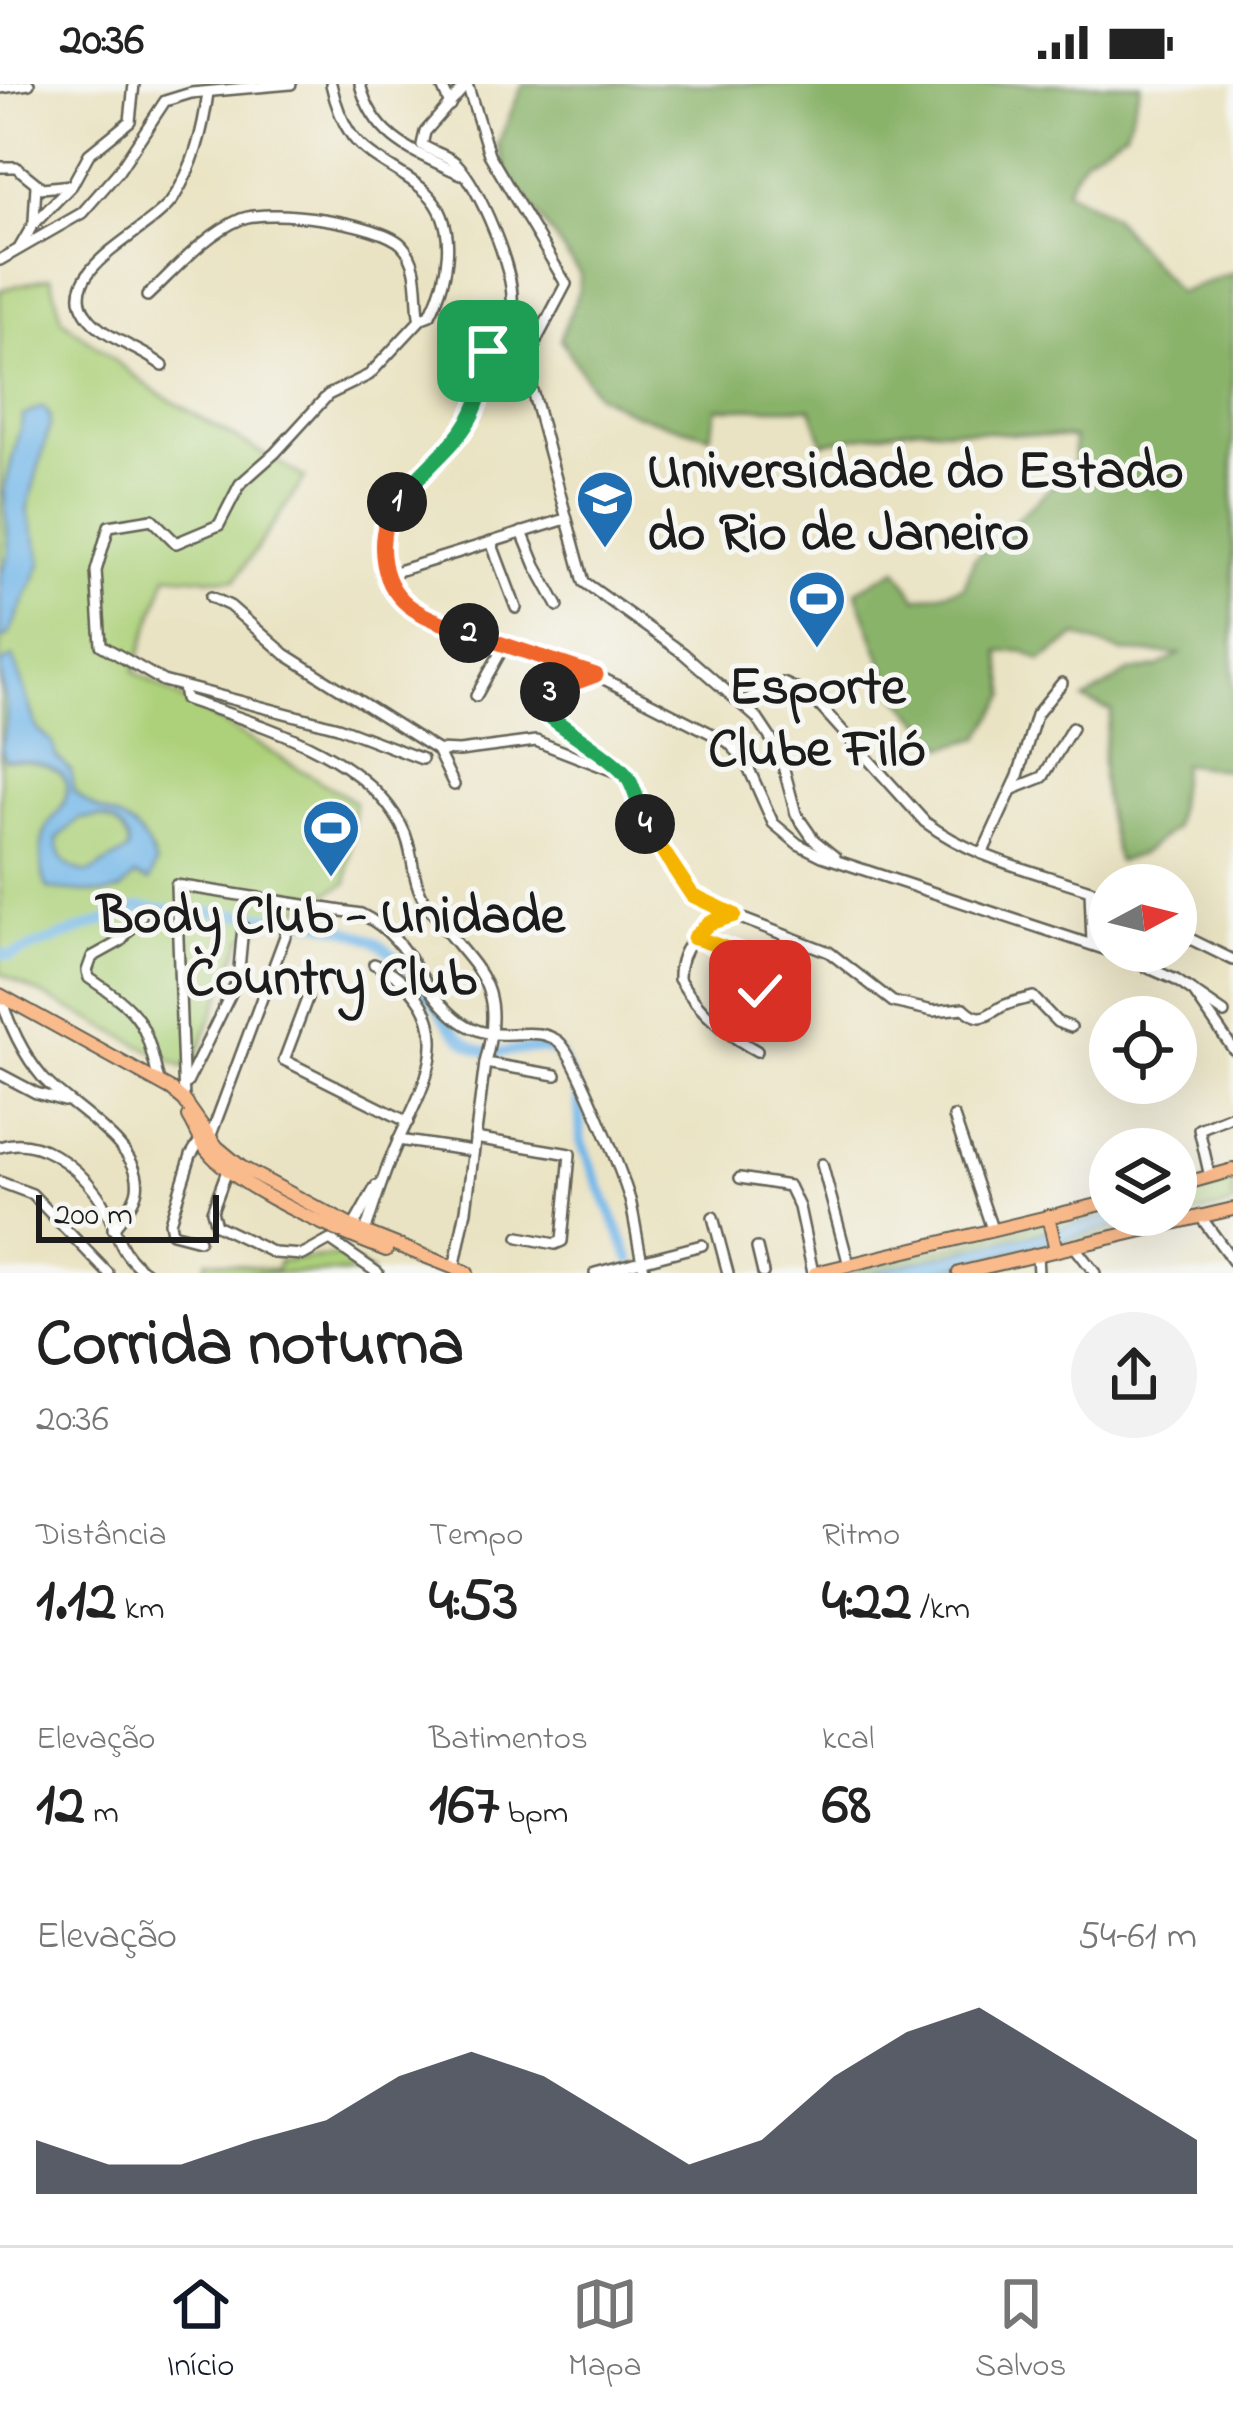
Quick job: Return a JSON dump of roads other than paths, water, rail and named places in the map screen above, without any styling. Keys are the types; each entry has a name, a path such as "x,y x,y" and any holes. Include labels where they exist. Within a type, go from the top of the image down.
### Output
{"main road":[{"path":"1,999 153,1073 185,1094 206,1137 241,1167 359,1230 455,1272"},
{"path":"1,999 163,1091 181,1105 228,1168 265,1192 336,1229 455,1272"},
{"path":"1197,1180 1233,1171"},
{"path":"814,1273 1089,1208"},
{"path":"959,1273 1233,1209"},
{"path":"1050,1219 1056,1247"}],"street":[{"path":"0,88 29,84"},
{"path":"32,226 72,185 89,154 130,121 134,84"},
{"path":"0,260 82,213 125,163 165,101 192,88 208,93 291,84"},
{"path":"331,84 352,136 436,203 449,253 447,272 430,315 369,376 328,395 239,484 219,525 176,543 152,519 109,526 96,571 101,645 157,679 326,723 422,759"},
{"path":"360,84 374,122 390,137 461,174"},
{"path":"441,84 450,105"},
{"path":"466,84 422,135 422,145 455,162 493,230 512,289 512,304 490,342 472,422 392,508 382,549 393,592 413,609 504,646 596,675 728,742 745,760 767,814 781,832 822,856 1089,942"},
{"path":"466,84 489,154 566,284 537,339 527,372 580,572 590,588 683,653 742,703 779,751 796,814 814,840 838,860"},
{"path":"163,366 94,324 84,313 80,283 94,265 170,202 203,131 208,93"},
{"path":"0,167 16,167 47,189 72,185"},
{"path":"20,248 37,210 36,185"},
{"path":"147,296 216,233 261,213 297,214 384,233 400,242 412,259 422,318"},
{"path":"385,575 566,519"},
{"path":"522,532 559,606"},
{"path":"491,542 516,608"},
{"path":"211,597 230,606 285,654 437,750 536,741 627,776"},
{"path":"476,696 504,646"},
{"path":"596,675 547,693 543,711 627,776 647,829 692,895 829,952 893,1002 920,1009 964,1008 975,1018 984,1018 1033,997 1057,1022 1071,1027"},
{"path":"742,703 783,683 810,695 925,822 945,837 1089,890"},
{"path":"982,854 1013,789 1036,715 1062,683"},
{"path":"183,687 185,699 342,764 392,811 404,830 424,901 490,989 495,1015 455,1272"},
{"path":"1013,789 1043,776 1072,728"},
{"path":"437,750 454,785"},
{"path":"185,1094 173,888 180,884 361,914 381,924 398,938 448,1009 478,1031 489,1049 556,1075"},
{"path":"734,915 709,923 694,938 682,959 679,979 713,1021 757,1051"},
{"path":"140,916 121,941 92,957 87,971 89,978 138,1015 148,1031 153,1073"},
{"path":"185,1094 238,979 243,927"},
{"path":"199,1240 172,1233 170,1222 190,1155 206,1137 288,928"},
{"path":"694,938 751,957 774,982 771,990 760,991"},
{"path":"1197,942 1233,960"},
{"path":"359,1230 426,1082 430,1023 427,1011 400,977 374,964"},
{"path":"1158,972 1229,1014"},
{"path":"1195,994 1233,1048"},
{"path":"1,999 40,1075 64,1101 103,1128 127,1156 136,1176 134,1198 113,1229"},
{"path":"307,999 284,1060 408,1122"},
{"path":"1214,1022 1229,1014"},
{"path":"489,1049 548,1036 568,1051 627,1192 645,1273"},
{"path":"0,1074 64,1101"},
{"path":"1210,1177 1198,1129 1233,1114"},
{"path":"954,1117 992,1229"},
{"path":"476,1138 567,1151 572,1166 562,1241 519,1238"},
{"path":"398,1140 473,1150"},
{"path":"0,1148 25,1142 69,1165 97,1194 125,1256 147,1273"},
{"path":"822,1164 849,1265"},
{"path":"228,1168 212,1210 216,1225 274,1253 301,1255 330,1240 381,1273"},
{"path":"740,1178 790,1186 814,1273"},
{"path":"0,1181 32,1194 108,1273"},
{"path":"1200,1216 1233,1261"},
{"path":"713,1217 728,1273"},
{"path":"336,1229 338,1239 368,1257 381,1273"},
{"path":"595,1273 702,1246"},
{"path":"1074,1246 1095,1273"},
{"path":"757,1248 763,1273"},
{"path":"1036,1255 1038,1273"}],"water":[{"path":"42,407 50,425 27,510 42,562 9,634 0,641 0,576 9,552 4,491 23,416"},
{"path":"13,657 37,729 53,743 56,756 71,771 74,792 130,825 148,846 156,864 150,881 135,876 121,890 105,894 48,889 42,868 43,839 63,805 67,788 64,778 48,766 4,759 6,712 0,664","holes":["100,817 125,833 128,851 89,873 75,869 62,858 57,839 79,819"]},
{"path":"1089,1220 1089,1233 927,1273 866,1273"}],"waterway":[{"path":"0,953 10,956 140,907 290,918"},
{"path":"299,919 347,930 394,955 459,1035 476,1048 559,1054 578,1091 581,1142 631,1260"}],"place":[{"name":"Universidade do Estado do Rio de Janeiro","path":"605,550"},
{"name":"Esporte Clube Filó","path":"817,650"},
{"name":"Body Club - Unidade Country Club","path":"331,879"}]}
